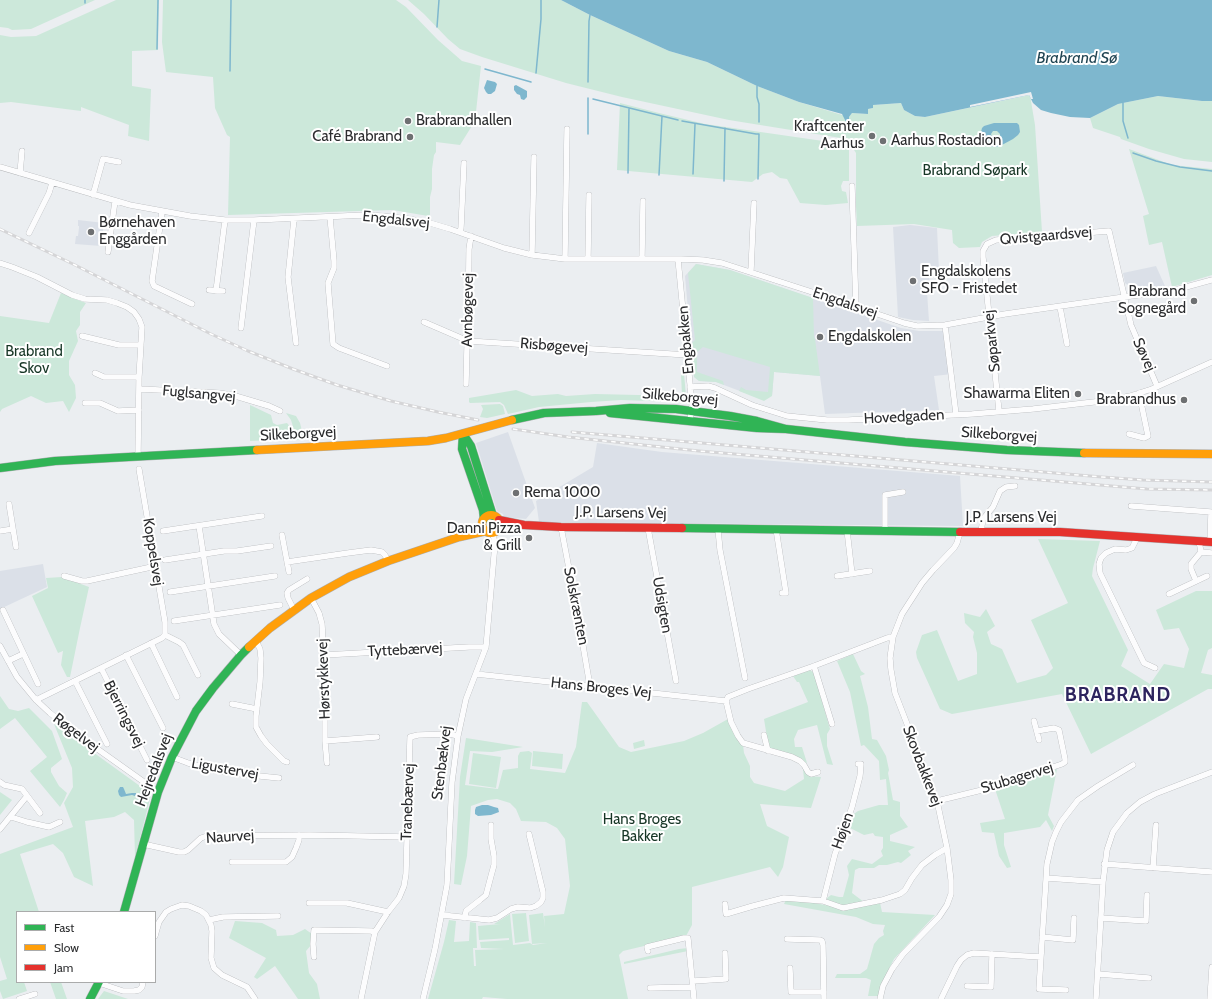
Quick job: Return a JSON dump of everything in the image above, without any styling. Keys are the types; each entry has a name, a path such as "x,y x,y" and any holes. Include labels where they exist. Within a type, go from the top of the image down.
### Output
{"street":[{"path":"565,258 567,129"},
{"path":"20,173 22,151"},
{"path":"532,255 534,157"},
{"path":"93,195 103,159 119,162"},
{"path":"460,232 462,228 464,163"},
{"name":"Engdalsvej","path":"0,167 115,201 162,212 190,216 225,220 294,219 365,215 394,217 430,223 504,248 532,255 588,259 642,258 704,260 722,263 751,271 904,324 918,326 945,325 1124,298 1174,290 1212,280"},
{"path":"29,233 49,193 52,183"},
{"path":"852,186 856,307"},
{"path":"588,259 589,195"},
{"path":"108,252 115,201"},
{"path":"642,258 643,201"},
{"path":"751,271 754,203"},
{"path":"162,212 152,281 154,286 192,304"},
{"path":"330,217 334,268 328,283 333,344 339,348 387,366"},
{"path":"294,219 288,277 296,343"},
{"path":"208,290 220,291 225,220"},
{"path":"241,328 254,220"},
{"name":"Qvistgaardsvej","path":"985,247 991,241 996,240 1109,231"},
{"name":"Søvej","path":"1109,231 1131,325 1157,386"},
{"name":"Avnbøgevej","path":"466,384 469,249 471,236"},
{"name":"Søparkvej","path":"985,247 983,257 999,411"},
{"name":"Engbakken","path":"678,259 690,387 690,421"},
{"path":"0,263 37,277 72,295 84,299 107,300 127,307 134,312 142,327 139,377 138,456"},
{"path":"1060,307 1067,344"},
{"name":"Risbøgevej","path":"424,322 468,341 687,355"},
{"path":"945,325 956,414"},
{"path":"82,336 120,345 141,345"},
{"name":"Hovedgaden","path":"690,387 708,386 752,405 799,418 827,420 956,414 1103,401 1121,398 1157,386 1212,362"},
{"path":"95,374 104,377 139,377"},
{"name":"Fuglsangvej","path":"140,389 220,393 269,406 280,411"},
{"path":"1129,434 1144,438 1148,436 1139,393"},
{"path":"85,403 100,403 118,411 139,410"},
{"name":"Silkeborgvej","path":"0,468 55,461 428,441 463,434 525,417 559,412 630,408 657,408 730,416 786,428"},
{"name":"Silkeborgvej","path":"596,411 757,428 786,428 913,442 1007,450 1069,453 1212,454"},
{"path":"463,434 462,449 483,510 483,528 494,526"},
{"name":"Stenbækvej","path":"423,999 442,915 447,885 452,782 458,736 466,699 486,647 495,544 494,526 471,446 463,434"},
{"name":"Koppelsvej","path":"139,469 166,627 166,636"},
{"path":"981,532 983,519 993,507 1000,491 1006,487 1015,486"},
{"path":"885,530 885,496 903,492"},
{"path":"9,504 16,547"},
{"path":"1131,506 1211,512 1211,542"},
{"path":"163,531 262,516"},
{"name":"Hejredalsvej","path":"124,911 158,792 172,757 196,711 241,655 294,610 311,598 349,577 388,561 494,526 489,516 459,537"},
{"name":"J.P. Larsens Vej","path":"494,526 524,525 561,527 1072,533 1211,542"},
{"path":"199,526 214,624 219,634 241,655"},
{"name":"Solskrænten","path":"561,527 590,686"},
{"name":"Udsigten","path":"648,528 676,681"},
{"path":"0,531 13,529"},
{"path":"718,529 720,550 745,678"},
{"path":"776,529 786,593 782,593"},
{"path":"847,530 852,574"},
{"name":"Skovbakkevej","path":"880,999 883,986 888,975 903,954 939,917 947,905 951,894 951,880 947,848 937,801 895,693 890,658 893,637 902,614 933,570 954,548 960,532"},
{"path":"282,535 289,572"},
{"path":"1137,538 1132,548 1126,550 1116,549 1106,553 1101,558 1099,564 1100,573 1141,658 1144,663 1155,668"},
{"path":"1199,541 1201,552"},
{"path":"165,560 271,546"},
{"path":"287,562 372,550 382,552 388,561"},
{"path":"1201,552 1212,553"},
{"path":"1196,582 1192,573 1191,564 1201,552"},
{"path":"64,576 87,581 156,566"},
{"path":"838,576 870,571"},
{"path":"170,592 275,576"},
{"path":"1169,594 1207,576"},
{"path":"294,610 287,593 307,578"},
{"name":"Hørstykkevej","path":"311,598 321,618 324,655 325,740 327,763"},
{"path":"174,621 280,605"},
{"path":"3,610 38,684"},
{"path":"166,636 183,645 198,675"},
{"name":"Bjerringsvej","path":"36,700 166,636"},
{"path":"818,772 811,774 800,761 743,743 731,722 726,701 728,697 893,637"},
{"path":"256,641 260,649 261,658 256,727 260,736 284,761 287,762"},
{"path":"151,643 177,697"},
{"name":"Røgelvej","path":"0,646 17,677 36,700 50,713 158,792"},
{"name":"Tyttebærvej","path":"324,655 486,647"},
{"path":"8,661 23,654"},
{"name":"Bjerringsvej","path":"126,655 163,728"},
{"path":"814,666 832,724"},
{"name":"Bjerringsvej","path":"101,668 147,760"},
{"name":"Hans Broges Vej","path":"476,674 726,701"},
{"name":"Bjerringsvej","path":"75,681 107,744"},
{"path":"232,704 257,709"},
{"name":"Stubagervej","path":"1034,721 1039,740"},
{"name":"Stubagervej","path":"937,801 990,788 1065,762 1059,730 1054,728 1037,731"},
{"name":"Tranebærvej","path":"361,999 375,932 399,898 404,886 406,874 410,737 418,735 450,734 458,736"},
{"path":"764,735 768,751"},
{"path":"325,740 377,737"},
{"name":"Ligustervej","path":"172,757 213,770 279,778"},
{"name":"Højen","path":"822,901 835,854 855,794 862,764 858,764"},
{"path":"1066,990 1039,989 1047,864 1052,842 1061,822 1078,800 1133,766"},
{"path":"1096,999 1104,864 1113,832 1127,813 1140,802 1155,794 1212,772"},
{"path":"0,782 4,785 22,789 40,813"},
{"path":"0,829 27,796"},
{"path":"11,816 27,822 49,827 60,822"},
{"path":"464,918 466,911 486,895 492,876 494,860 490,838 491,825"},
{"path":"1153,868 1156,825"},
{"path":"442,915 490,920 497,918 511,909 518,907 530,908 536,906 543,898 543,892 529,834"},
{"name":"Naurvej","path":"143,844 184,852 201,838 208,836 299,835 406,837"},
{"name":"Naurvej","path":"232,862 286,862 292,857 299,835"},
{"path":"724,904 726,914 784,898 822,901 843,908 882,900 900,894 905,890 922,865 947,848"},
{"path":"1104,864 1212,872"},
{"path":"1046,878 1103,882"},
{"path":"1101,918 1146,921 1147,896"},
{"path":"309,903 347,903 388,912"},
{"path":"156,932 162,917 176,906 189,906 206,915 212,930 211,958 214,968 222,975 247,987 255,999"},
{"path":"209,920 224,917 278,916"},
{"path":"1042,937 1073,940 1074,918"},
{"path":"314,957 314,930 375,932"},
{"path":"648,952 646,947 688,938 694,999"},
{"path":"787,940 822,941 824,945 824,999"},
{"path":"941,999 961,960 967,955 974,953 1041,957"},
{"path":"650,988 726,979 725,954"},
{"path":"967,986 991,987 992,954"},
{"path":"1210,999 1212,967"},
{"path":"790,968 791,992 824,992"},
{"path":"1098,974 1149,978"},
{"path":"90,999 98,983"},
{"path":"102,983 122,991 138,990 142,987 143,983"},
{"path":"19,999 35,994"}],"shaded area":[{"name":"Børnehaven Enggården","path":"78,220 104,223 101,246 75,244 79,228"},
{"name":"Engdalskolens SFO - Fristedet","path":"910,225 937,228 939,271 929,271 930,292 927,292 929,321 898,317 893,227"},
{"name":"Engdalskolen","path":"696,264 730,270 901,328 919,331 948,331 952,374 934,376 939,410 825,414 820,376 774,372 772,396 745,393 716,382 699,381 694,377 685,276"},
{"path":"1156,266 1165,286 1136,291 1125,283 1123,273"},
{"path":"508,432 535,508 526,519 504,517 503,514 497,511 476,443"},
{"path":"597,443 662,452 960,476 963,526 539,522 536,501 593,467"},
{"path":"43,564 47,587 0,609 0,571"}],"green space":[{"path":"0,0 95,0 31,29 12,30 0,27"},
{"path":"116,0 159,0 158,50 132,51 132,86 151,89 149,141 128,136 129,125 81,107 81,111 11,102 0,103 0,35 11,37 36,36"},
{"path":"163,0 396,0 406,7 438,40 462,61 481,66 475,121 460,145 436,142 436,152 434,155 432,169 430,215 428,216 393,210 228,215 230,137 227,135 215,108 213,77 166,72 162,42"},
{"name":"Brabrand Søpark","path":"408,0 561,0 669,51 707,62 757,86 799,102 849,117 852,113 868,114 868,109 873,108 873,105 901,103 904,110 915,116 925,117 1030,95 1035,125 1042,232 992,236 982,242 980,247 959,248 953,243 952,230 914,224 857,226 856,153 847,139 729,120 622,97 566,83 482,57 460,49"},
{"path":"1158,96 1212,101 1212,162 1184,159 1149,149 1093,128 1090,118 1118,104"},
{"path":"620,103 705,124 823,141 846,147 849,149 849,181 843,181 841,186 842,191 846,192 848,203 826,205 800,203 787,179 780,178 772,172 763,174 752,182 617,170"},
{"path":"1129,149 1172,165 1212,169 1212,275 1172,287 1162,242 1149,245 1143,216 1149,214"},
{"path":"696,264 730,270 813,298 814,337 820,376 774,372 772,396 764,401 739,391 741,387 746,390 768,392 770,367 703,347 697,352 697,372 723,381 724,385 716,382 699,381 694,377 691,344 695,340 688,273"},
{"name":"Brabrand Skov","path":"61,293 86,303 80,312 80,325 76,331 78,341 69,361 69,375 75,385 76,398 69,412 63,401 46,403 31,396 2,409 0,412 0,316 49,323"},
{"path":"684,373 686,396 684,400 680,402 621,400 591,402 539,407 508,414 504,405 500,402 469,402 469,398 516,390 532,396 595,394 682,396 681,374"},
{"path":"500,404 503,406 505,414 487,418 480,417 483,409 481,405"},
{"path":"250,405 271,415 273,423 277,425 287,423 291,428 294,439 250,441"},
{"path":"286,413 296,416 300,423 304,439 297,440 291,420"},
{"path":"1038,539 1100,541 1092,576 1128,650 1121,666 1150,684 1164,664 1184,668 1189,649 1179,628 1164,630 1156,610 1196,591 1212,591 1212,648 1208,650 1201,673 1212,675 1212,689 1208,689 1091,754 1062,694 952,714 940,709 917,658 916,652 922,635 937,630 958,681 977,674 977,653 973,637 974,632 965,623 964,613 980,617 986,609 995,626 987,632 991,644 1002,649 1017,683 1046,675 1053,668 1031,620 1068,603"},
{"path":"62,577 89,587 70,677 67,677 61,665 63,651 58,653 32,596 48,588 46,578"},
{"path":"853,654 861,671 865,674 860,676 868,707 872,739 877,740 886,756 893,800 900,802 900,816 908,827 890,835 890,841 915,847 908,851 911,855 901,863 898,862 887,865 879,865 874,868 859,868 855,870 852,893 864,902 846,906 828,901 827,898 831,895 843,897 849,875 847,866 852,859 872,864 883,856 881,851 883,848 883,837 875,836 873,833 864,835 848,827 851,816 858,811 879,805 888,805 886,779 880,780 879,761 864,745 861,746 850,692 837,661"},
{"path":"810,670 814,673 830,729 827,734 827,746 833,765 827,764 817,725 798,730 794,739 795,747 802,747 807,763 769,750 764,719 808,702 799,682 797,682 793,676"},
{"path":"0,696 9,709 18,711 29,708 52,731 62,759 51,768 51,772 59,786 67,793 60,807 30,771 47,757 15,718 0,729"},
{"name":"Hans Broges Bakker","path":"582,702 587,702 619,747 631,752 684,741 703,733 728,719 743,745 744,753 750,766 750,777 754,783 785,791 804,779 803,769 809,776 821,777 811,808 760,804 767,826 789,837 783,867 778,877 770,867 692,887 692,925 686,936 623,951 619,955 628,999 507,999 483,997 482,999 428,999 449,920 456,921 454,942 469,941 470,922 476,923 477,948 473,948 474,966 476,966 475,950 504,949 481,948 480,942 509,940 509,938 479,940 478,926 500,924 494,924 510,914 513,945 530,943 533,945 547,943 532,944 529,915 543,913 545,927 544,916 564,914 570,886 565,839 557,828 546,822 521,821 516,809 510,803 497,799 488,800 471,806 467,856 461,885 454,884 460,777 466,738 523,747 492,752 470,751 465,785 498,789 503,770 518,768 518,756 520,752 529,751 532,753 530,769 565,773 576,747"},
{"path":"54,724 151,794 135,857 134,820 125,812 114,817 85,821 93,886 74,877 63,853 53,844 20,854 39,911 16,911 16,983 24,983 27,991 3,999 0,991 0,981 7,979 0,957 0,854 73,827 64,803 73,787 72,768"},
{"path":"644,740 645,746 634,749 633,743"},
{"path":"533,751 563,754 562,769 532,766"},
{"path":"473,753 501,757 496,788 469,784"},
{"path":"1057,769 1048,815 1054,826 1052,831 1046,820 1040,827 1004,833 1004,845 1011,867 1007,868 999,856 994,833 982,832 980,823 1005,819 995,789"},
{"path":"0,792 12,800 0,815"},
{"path":"786,900 815,903 845,909 880,903 882,912 935,915 894,959 878,996 868,996 871,980 866,978 835,978 837,974 860,974 867,969 874,944 884,935 883,931 885,925 873,924 856,917 784,904"},
{"path":"526,913 529,941 515,943 512,914"},
{"path":"235,921 262,923 276,930 277,936 293,935 305,929 312,934 312,944 306,951 309,973 317,984 320,999 298,999 275,966 257,979 254,977 266,958 229,938"},
{"path":"688,948 688,951 624,964 624,962"},
{"path":"50,983 61,983 67,999 56,999"},
{"path":"104,991 128,999 98,999"}],"water":[{"name":"Brabrand Sø","path":"561,0 1212,0 1212,101 1158,96 1118,104 1090,118 1070,117 1041,110 1033,103 1029,95 925,117 915,116 904,110 901,103 873,105 873,108 868,109 868,114 852,113 849,120 846,122 842,114 799,102 757,86 707,62 669,51"},
{"path":"487,80 497,84 495,91 491,94 488,94 484,88"},
{"path":"516,85 527,91 527,97 524,100 521,99 520,95 514,90 514,86"},
{"path":"994,123 1017,123 1019,125 1020,132 1013,139 1000,146 988,146 983,141 981,132 984,126","holes":["993,131 997,131 1000,134 1000,138 999,140 993,140 991,134"]},
{"path":"120,787 123,787 126,794 136,793 135,796 132,795 121,797 118,791"},
{"path":"482,805 498,808 499,812 491,815 478,816 475,814 476,807"}],"pier":[{"path":"1031,92 1033,99 1031,99 1029,95 970,107 970,105"}],"waterway":[{"path":"157,49 158,0"},
{"path":"230,71 231,0"},
{"path":"437,27 439,0"},
{"path":"536,73 541,19 541,0"},
{"path":"588,82 590,15"},
{"path":"485,69 531,82"},
{"path":"757,86 759,122"},
{"path":"588,98 588,134"},
{"path":"593,99 678,120"},
{"path":"1123,103 1123,121 1128,138"},
{"path":"628,173 629,108"},
{"path":"659,175 662,116"},
{"path":"682,121 759,134 758,179"},
{"path":"693,174 695,124"},
{"path":"724,181 725,128"},
{"path":"1133,153 1180,167 1212,171"}],"railway":[{"path":"0,229 211,334 293,369 337,385 391,401 478,420"},
{"path":"513,429 568,437 699,451 1147,489 1212,490"},
{"path":"572,432 1102,477 1212,482"}],"traffic: fast":[{"path":"512,420 544,413 630,408 676,409 730,416 757,421 786,429"},
{"path":"610,413 757,428 786,429 905,442 1007,450 1084,453"},
{"path":"463,434 462,449 483,510 484,519"},
{"path":"463,434 471,446 493,516"},
{"path":"0,468 55,461 257,450"},
{"path":"682,528 960,532"},
{"path":"124,911 158,792 172,757 196,711 213,688 249,647"},
{"path":"90,999 98,983"}],"traffic: slow":[{"path":"257,450 428,441 446,438 512,420"},
{"path":"1084,453 1212,454"},
{"path":"491,515 497,518 500,524 497,530 491,533 485,530 482,524 485,518 491,515"},
{"path":"249,647 270,628 311,598 349,577 388,561 459,537 486,531"}],"traffic: jam":[{"path":"499,520 524,525 561,527 682,528"},
{"path":"960,532 1060,532 1212,542"}],"place":[{"name":"Brabrandhallen","path":"408,121"},
{"name":"Kraftcenter Aarhus","path":"872,136"},
{"name":"Café Brabrand","path":"410,137"},
{"name":"Aarhus Rostadion","path":"883,141"},
{"name":"Børnehaven Enggården","path":"91,232"},
{"name":"Engdalskolens SFO - Fristedet","path":"913,281"},
{"name":"Brabrand Sognegård","path":"1194,301"},
{"name":"Engdalskolen","path":"820,337"},
{"name":"Shawarma Eliten","path":"1078,394"},
{"name":"Brabrandhus","path":"1184,400"},
{"name":"Rema 1000","path":"516,493"},
{"name":"Danni Pizza & Grill","path":"529,538"}],"district":[{"name":"BRABRAND","path":"1118,695"}]}
